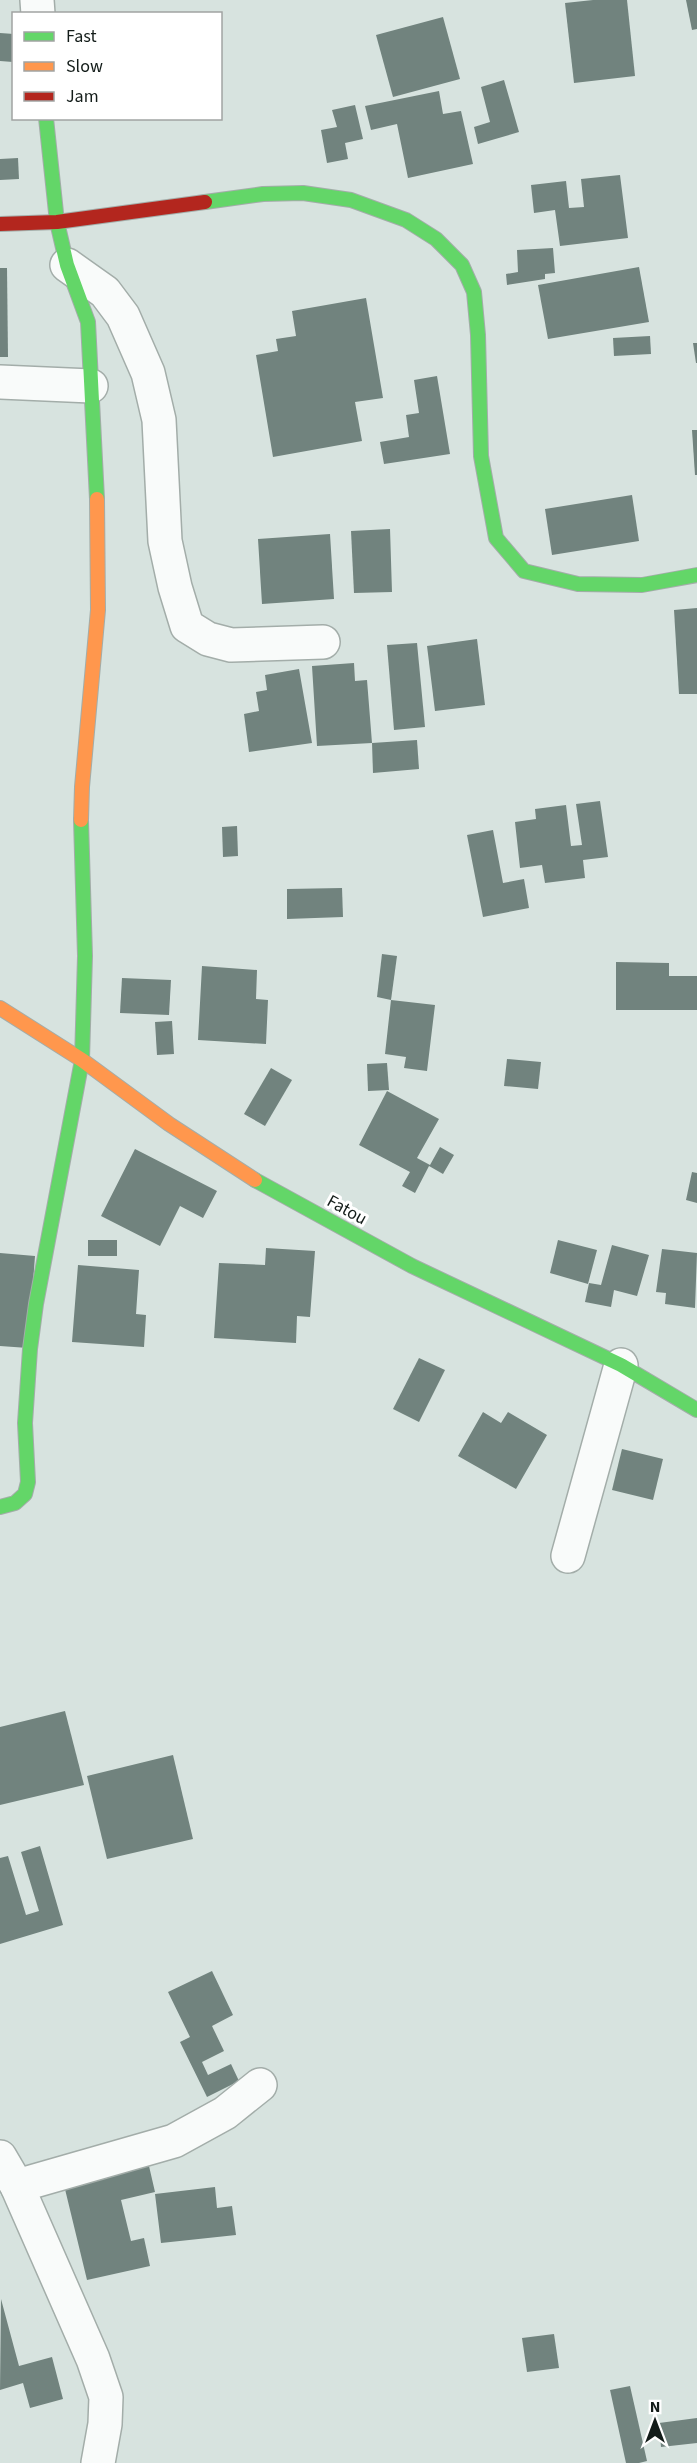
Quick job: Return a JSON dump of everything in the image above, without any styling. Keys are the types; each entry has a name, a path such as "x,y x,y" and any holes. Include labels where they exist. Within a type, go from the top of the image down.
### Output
{"street":[{"path":"0,1507 15,1503 25,1494 28,1482 25,1423 30,1349 38,1292 82,1060 85,956 82,808 99,599 99,531 88,322 66,266 57,222 46,120"},
{"path":"0,224 57,222 263,194 303,193 351,200 406,220 436,239 462,265 474,292 478,335 481,456 496,538 524,571 578,584 642,585 697,575"},
{"path":"66,266 105,292 123,316 148,373 159,420 165,541 175,587 187,626 208,639 231,645 323,642"},
{"path":"0,382 91,386"},
{"name":"Fatou","path":"0,1008 82,1060 169,1124 246,1175 412,1266 621,1365 696,1407"},
{"path":"568,1556 621,1365"},
{"path":"16,2186 174,2141 225,2113 260,2085"},
{"path":"0,2157 16,2186 93,2359 106,2397 105,2424 98,2463"}],"building":[{"path":"627,0 635,76 574,83 565,3"},
{"path":"686,0 697,0 697,29 692,30"},
{"path":"443,17 460,79 393,97 376,35"},
{"path":"0,33 12,34 12,62 0,61"},
{"path":"504,80 519,132 478,144 474,127 490,122 481,87"},
{"path":"439,91 443,114 461,111 473,164 408,178 397,124 371,130 365,106"},
{"path":"355,105 363,139 345,143 348,159 327,163 321,130 337,127 332,110"},
{"path":"18,158 19,179 0,180 0,159"},
{"path":"620,175 628,238 560,246 555,210 534,213 531,185 566,181 569,208 584,207 581,179"},
{"path":"553,248 555,273 545,274 545,279 507,285 506,274 518,272 517,250"},
{"path":"639,267 649,322 548,339 538,285"},
{"path":"0,268 7,268 8,357 0,357"},
{"path":"366,298 383,398 355,402 362,441 273,457 256,355 278,351 276,339 296,336 292,311"},
{"path":"650,336 651,354 614,356 613,338"},
{"path":"693,343 697,343 697,363 696,363"},
{"path":"437,376 450,454 384,464 380,442 409,437 406,415 419,413 414,380"},
{"path":"692,430 697,430 697,475 695,475"},
{"path":"632,495 639,541 552,555 545,509"},
{"path":"390,529 392,592 354,593 351,531"},
{"path":"330,534 334,599 262,604 258,539"},
{"path":"697,608 697,694 679,694 674,610"},
{"path":"477,639 485,705 435,711 427,646"},
{"path":"417,643 425,727 394,730 387,645"},
{"path":"354,663 355,681 367,680 372,743 317,746 312,666"},
{"path":"299,669 312,743 249,752 244,714 259,711 256,692 267,690 265,675"},
{"path":"417,740 419,769 373,773 372,743"},
{"path":"600,801 608,857 583,860 585,878 545,883 542,865 520,868 515,822 536,819 535,809 566,805 571,846 582,845 576,804"},
{"path":"237,826 238,856 223,857 222,827"},
{"path":"493,830 503,883 524,879 529,908 483,917 467,835"},
{"path":"342,888 343,917 287,919 287,889"},
{"path":"382,954 397,956 391,1000 377,997"},
{"path":"616,962 669,963 669,976 697,976 697,1010 616,1010"},
{"path":"202,966 257,970 256,999 268,1000 266,1044 198,1040"},
{"path":"122,978 171,980 169,1015 120,1013"},
{"path":"391,1000 435,1005 427,1071 404,1068 406,1057 385,1054"},
{"path":"172,1021 174,1054 157,1055 155,1022"},
{"path":"507,1059 541,1062 538,1089 504,1086"},
{"path":"387,1063 389,1090 368,1091 367,1064"},
{"path":"271,1068 292,1080 265,1126 244,1114"},
{"path":"387,1091 439,1119 417,1158 430,1165 440,1147 454,1155 443,1174 429,1166 415,1193 402,1186 410,1172 359,1145"},
{"path":"135,1149 217,1191 203,1218 180,1206 160,1246 101,1216"},
{"path":"692,1172 697,1173 697,1203 686,1200"},
{"path":"88,1240 117,1240 117,1256 88,1256"},
{"path":"558,1240 597,1250 588,1284 550,1273"},
{"path":"612,1245 649,1255 637,1296 614,1290 611,1307 585,1302 589,1283 601,1285"},
{"path":"266,1248 315,1251 310,1317 297,1316 296,1343 214,1338 219,1263 265,1265"},
{"path":"662,1249 697,1253 695,1308 665,1304 666,1293 656,1292"},
{"path":"0,1253 35,1256 28,1348 0,1346"},
{"path":"78,1265 139,1270 136,1314 146,1315 144,1347 72,1342"},
{"path":"419,1358 445,1370 419,1422 393,1409"},
{"path":"483,1412 501,1423 508,1412 547,1435 516,1489 458,1456"},
{"path":"622,1449 663,1459 653,1500 612,1490"},
{"path":"65,1711 84,1785 0,1805 0,1727"},
{"path":"173,1755 193,1839 107,1859 87,1776"},
{"path":"40,1846 63,1925 0,1944 0,1858 8,1856 26,1915 39,1911 21,1852"},
{"path":"212,1971 233,2015 212,2026 224,2051 202,2062 208,2075 231,2064 239,2081 207,2097 180,2042 190,2037 168,1992"},
{"path":"149,2166 155,2192 121,2200 131,2241 144,2238 150,2266 87,2280 64,2185"},
{"path":"215,2187 217,2208 232,2206 236,2235 161,2243 155,2194"},
{"path":"1,2299 19,2366 52,2357 63,2399 30,2408 23,2383 0,2390"},
{"path":"554,2334 559,2368 527,2372 522,2338"},
{"path":"630,2386 647,2461 639,2463 626,2463 610,2390"},
{"path":"697,2418 697,2443 661,2447 659,2423"}],"traffic: fast":[{"path":"46,120 57,222 67,265 88,322 97,499"},
{"path":"205,202 263,194 303,193 351,200 406,220 436,239 462,265 474,292 478,335 481,456 496,538 524,571 578,584 642,585 697,575"},
{"path":"0,1507 15,1503 25,1494 28,1482 25,1423 30,1349 36,1304 82,1060 85,956 81,820"},
{"path":"255,1180 412,1266 621,1365 697,1410"}],"traffic: slow":[{"path":"81,820 98,610 97,499"},
{"path":"0,1008 82,1060 169,1124 255,1180"}],"traffic: jam":[{"path":"0,224 57,222 205,202"}]}
